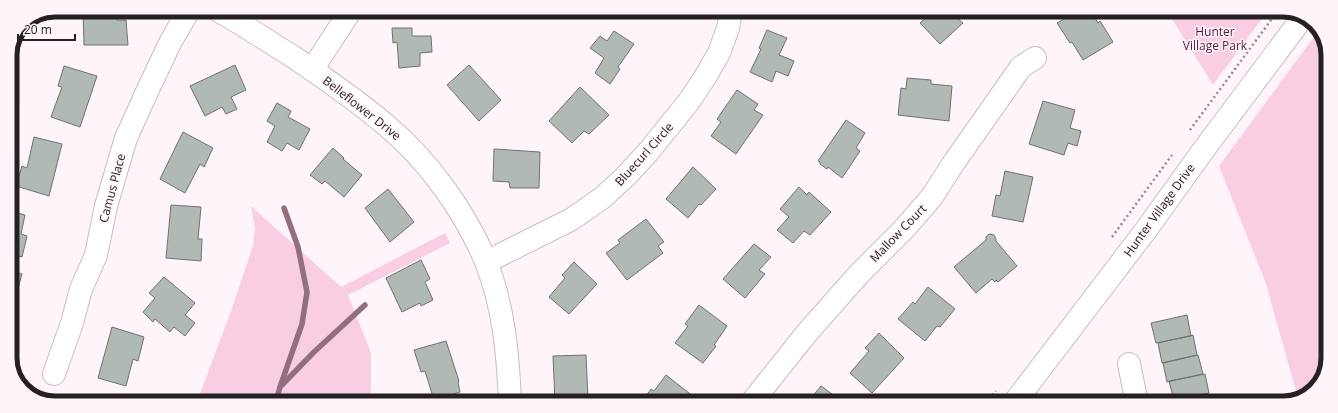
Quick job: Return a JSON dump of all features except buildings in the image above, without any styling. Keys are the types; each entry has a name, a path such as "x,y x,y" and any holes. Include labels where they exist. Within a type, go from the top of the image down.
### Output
{"street":[{"name":"Camus Place","path":"54,374 72,323 81,289 96,255 106,206 126,138 164,55 185,17"},
{"name":"Belleflower Drive","path":"230,17 312,70 388,126 419,157 446,191 466,224 486,262 497,299 506,341 510,396"},
{"path":"312,70 346,17"},
{"name":"Bluecurl Circle","path":"486,262 572,219 602,198 625,177 649,151 681,112 707,74 719,53 728,28 730,17"},
{"name":"Hunter Village Drive","path":"1019,396 1146,230 1300,21"},
{"name":"Mallow Court","path":"757,396 806,334 859,274 904,229 931,198 1021,67 1035,58"},
{"path":"1129,364 1136,396"}],"path":[{"path":"1188,133 1273,17"},
{"path":"1109,242 1174,152"},
{"path":"992,396 1000,386"}],"green space":[{"name":"Hunter Village Park","path":"1171,17 1263,17 1213,85"},
{"path":"1315,35 1320,45 1321,52 1321,363 1318,373 1312,383 1297,393 1265,281 1219,166"},
{"path":"251,206 341,287 445,233 450,243 348,295 371,353 371,396 199,396 231,311 253,246 255,229"}],"waterway":[{"path":"280,387 302,324 307,292 298,247 284,208"},
{"path":"278,396 280,387 314,352 365,305"}]}
